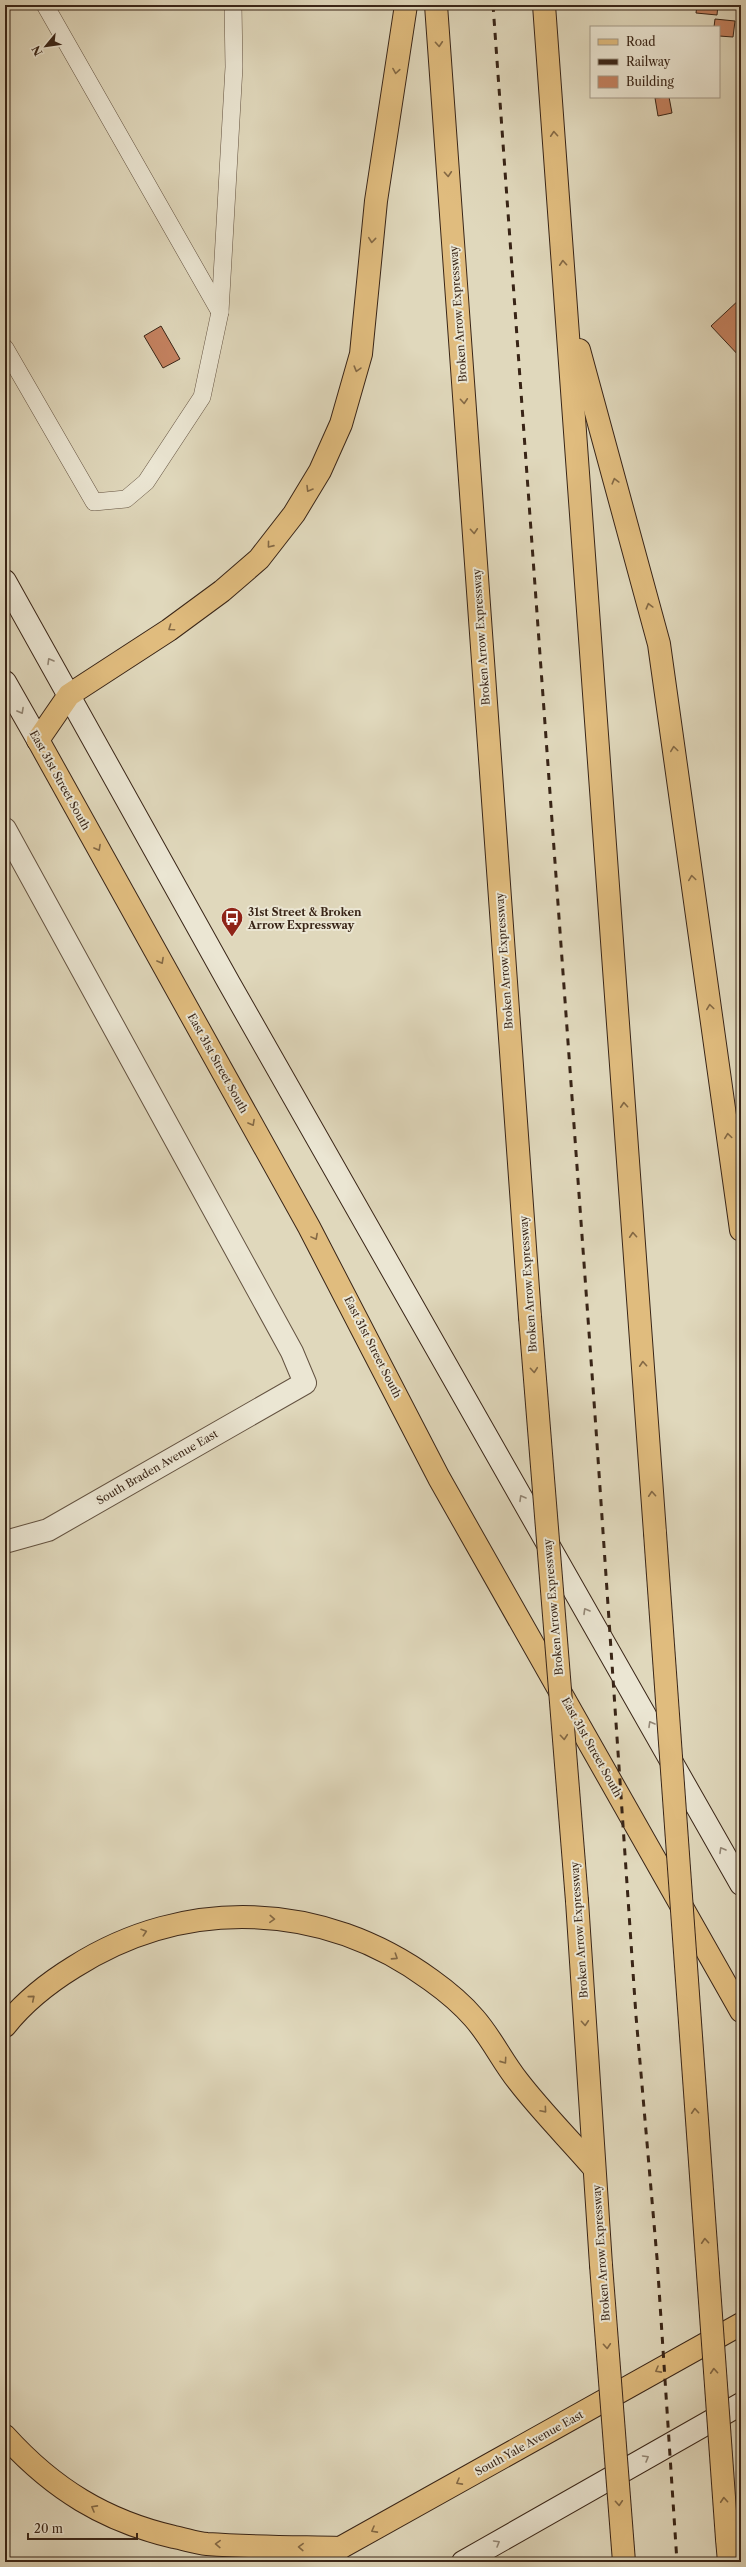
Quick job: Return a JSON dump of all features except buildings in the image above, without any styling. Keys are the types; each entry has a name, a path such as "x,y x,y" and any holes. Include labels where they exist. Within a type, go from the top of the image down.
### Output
{"main road":[{"path":"38,740 69,695 169,630 222,591 259,559 294,514 320,471 341,424 361,354 376,201 406,5"},
{"name":"Broken Arrow Expressway","path":"436,5 530,1317 577,1901 594,2168 624,2562"},
{"path":"544,5 728,2562"},
{"path":"566,302 659,644 741,1230"},
{"path":"5,581 229,983 741,1884"},
{"name":"East 31st Street South","path":"5,682 309,1227 440,1478 741,2012"},
{"name":"South Braden Avenue East","path":"5,829 292,1352 305,1382 48,1530 5,1542"},
{"path":"5,2026 16,2012 56,1978 98,1952 148,1931 185,1921 235,1917 284,1920 338,1931 387,1952 432,1980 475,2018 518,2081 594,2168"},
{"name":"South Yale Avenue East","path":"316,2562 741,2324"},
{"path":"463,2562 741,2404"},
{"path":"5,2436 45,2474 81,2501 114,2519 156,2532 205,2544 340,2548"}],"lane":[{"path":"45,5 220,312"},
{"path":"5,348 94,502 126,499 146,482 202,397 220,312 234,67 233,5"}],"railway":[{"path":"493,5 596,1429 636,2016 657,2258 677,2562"}],"place":[{"name":"31st Street & Broken Arrow Expressway","path":"232,938"}]}
